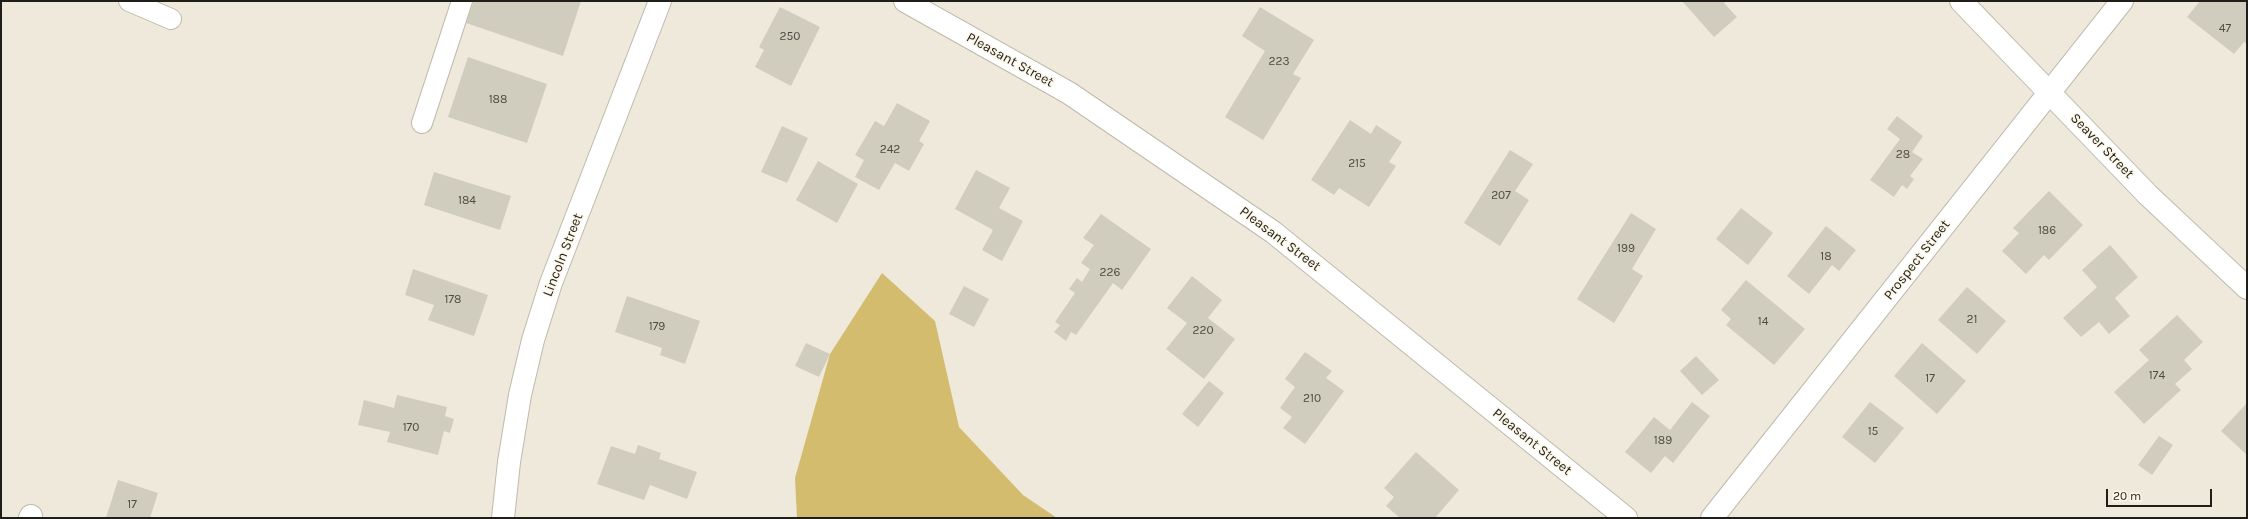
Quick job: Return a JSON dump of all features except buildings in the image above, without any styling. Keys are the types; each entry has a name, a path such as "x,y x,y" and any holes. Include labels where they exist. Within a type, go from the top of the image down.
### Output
{"street":[{"name":"Lincoln Street","path":"503,518 518,410 533,340 551,283 660,1"},
{"name":"Pleasant Street","path":"905,1 1069,93 1274,232 1626,518"},
{"name":"Seaver Street","path":"1961,1 2050,91 2148,195 2247,288"},
{"name":"Prospect Street","path":"1712,518 2122,1"}],"lane":[{"path":"129,1 170,19"},
{"path":"422,123 462,1"}],"shaded area":[{"path":"882,273 935,321 959,427 1023,495 1057,518 797,518 795,478 830,354"}]}
